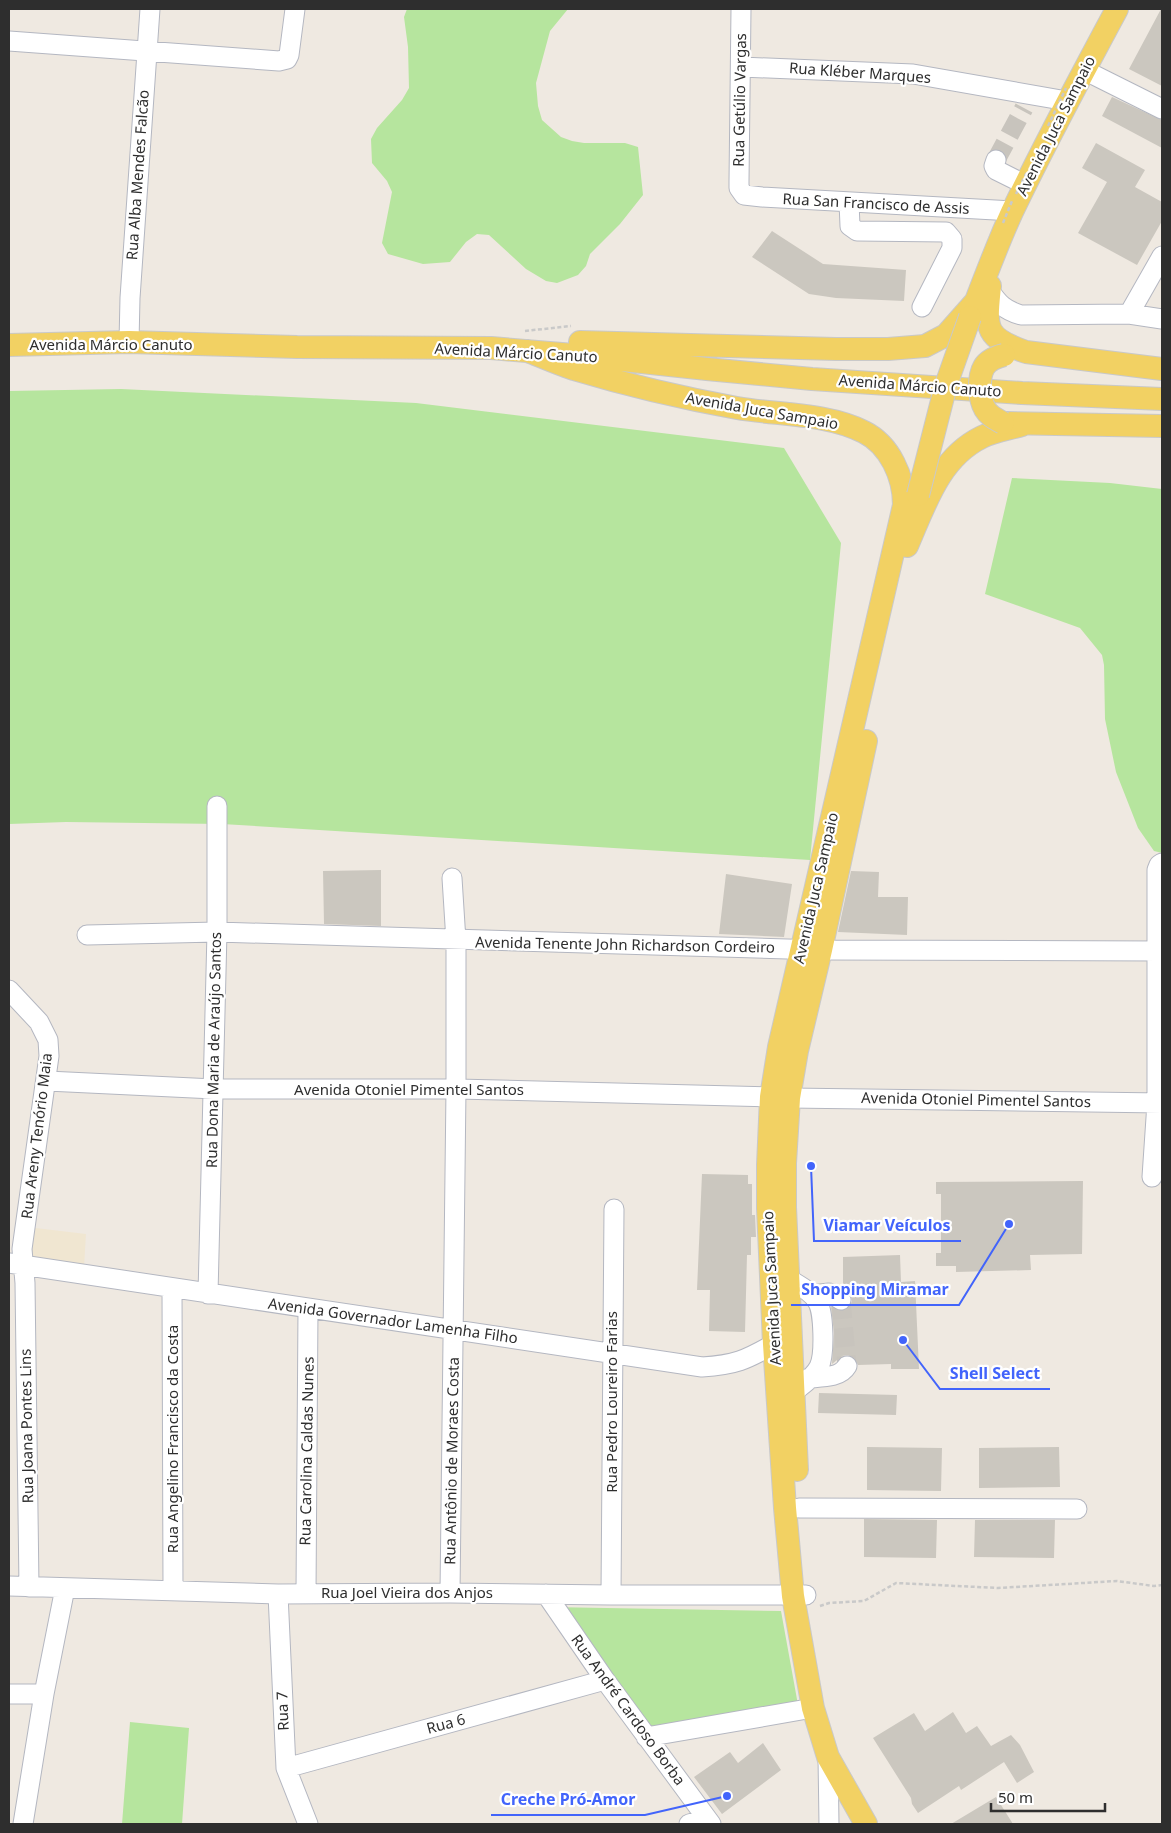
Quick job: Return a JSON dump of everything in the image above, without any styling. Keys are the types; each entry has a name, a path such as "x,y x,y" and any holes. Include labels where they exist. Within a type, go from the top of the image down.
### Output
{"main road":[{"name":"Avenida Juca Sampaio","path":"866,1824 828,1757 813,1708 803,1600 799,1508 802,1385 789,1279 779,1047 812,950 918,495 946,385 979,302 993,255 1016,198 1060,108 1084,70 1117,9"},
{"path":"491,348 583,342 844,349 888,349 925,346 946,335 979,302 987,310 991,331 997,339 1026,352 1162,368"},
{"name":"Avenida Márcio Canuto","path":"9,345 129,342 297,347 491,348 522,342 802,378 1022,393 1162,399"},
{"name":"Avenida Juca Sampaio","path":"522,342 573,368 679,396 740,408 845,424 865,432 879,443 895,466 904,490 904,505 812,950"},
{"path":"1026,352 997,357 984,366 981,390 985,409 993,418 1013,424 1162,426"},
{"path":"907,546 941,472 955,455 984,436 1013,424"},
{"name":"Avenida Juca Sampaio","path":"780,1098 768,1165 768,1208 774,1344 785,1508 826,1705 841,1752 882,1824"}],"street":[{"name":"Rua Alba Mendes Falcão","path":"129,342 130,298 150,9"},
{"path":"9,41 279,61 287,59 289,55 295,9"},
{"name":"Rua Getúlio Vargas","path":"740,192 741,9"},
{"name":"Rua Kléber Marques","path":"741,67 913,74 1060,108"},
{"path":"1084,70 1162,108"},
{"path":"996,160 994,166 996,170 1016,198"},
{"name":"Rua San Francisco de Assis","path":"740,192 744,195 756,197 849,202 1016,198"},
{"path":"849,202 850,226 857,231 946,232 952,239 952,248 922,307"},
{"path":"1129,314 1162,256"},
{"path":"979,302 998,302 1008,311 1021,316 1129,314 1162,319"},
{"name":"Rua Dona Maria de Araújo Santos","path":"208,1294 217,932 217,806"},
{"path":"1152,1177 1159,1102 1160,951 1157,870 1158,865 1162,863"},
{"name":"Rua Antônio de Moraes Costa","path":"450,1593 456,1089 456,941 452,878"},
{"name":"Avenida Tenente John Richardson Cordeiro","path":"87,935 217,932 456,941 812,950 1160,951"},
{"name":"Rua Areny Tenório Maia","path":"9,990 39,1022 48,1040 49,1056 22,1249 16,1264"},
{"name":"Avenida Otoniel Pimentel Santos","path":"46,1081 214,1089 456,1089 780,1098 1159,1102"},
{"name":"Rua Pedro Loureiro Farias","path":"611,1595 614,1208"},
{"name":"Avenida Governador Lamenha Filho","path":"16,1264 702,1367 728,1366 748,1359 774,1344"},
{"name":"Rua Joana Pontes Lins","path":"16,1264 26,1282 29,1587"},
{"path":"789,1279 812,1295 818,1302 821,1310 822,1359 819,1367 802,1385"},
{"name":"Rua Angelino Francisco da Costa","path":"172,1288 173,1590"},
{"path":"812,1295 829,1293 841,1300"},
{"name":"Rua Carolina Caldas Nunes","path":"306,1594 308,1309"},
{"path":"802,1385 830,1377 844,1371 847,1366"},
{"path":"799,1508 1077,1509"},
{"name":"Rua Joel Vieira dos Anjos","path":"9,1586 278,1594 546,1594 803,1600"},
{"path":"23,1824 44,1694 65,1588"},
{"name":"Rua 7","path":"278,1594 286,1768 308,1824"},
{"name":"Rua André Cardoso Borba","path":"546,1594 646,1737 702,1823"},
{"name":"Rua 6","path":"286,1768 605,1680"},
{"path":"9,1694 44,1694"},
{"path":"646,1737 813,1708"},
{"name":"Avenida Juca Sampaio","path":"828,1757 829,1824"}],"path":[{"path":"522,342 574,326"},
{"path":"803,1600 829,1603 864,1601 896,1583 998,1588 1117,1581 1154,1586 1162,1585"}],"shaded area":[{"path":"27,1227 86,1234 84,1267 22,1260"}],"green space":[{"path":"407,9 568,9 550,31 536,83 538,106 542,120 561,137 572,141 584,143 625,143 638,147 643,195 620,224 590,254 586,266 578,275 557,283 546,281 526,269 489,235 477,234 466,242 450,262 423,264 388,254 382,243 392,192 387,181 372,163 371,139 377,128 402,100 409,88 408,47 404,17"},
{"path":"121,389 416,403 784,448 841,543 810,860 222,824 66,822 9,824 9,391"},
{"path":"1012,478 1110,483 1162,489 1162,853 1154,851 1138,828 1116,772 1105,719 1104,665 1102,655 1080,628 985,594"},
{"path":"549,1607 781,1611 800,1716 643,1731"},
{"path":"130,1722 189,1728 182,1824 122,1824"}],"building":[{"path":"1162,9 1162,86 1129,69"},
{"path":"1112,97 1162,120 1162,148 1102,116"},
{"path":"1096,143 1145,170 1135,187 1162,202 1162,221 1137,265 1078,233 1107,182 1082,168"},
{"path":"772,231 823,264 906,270 904,301 836,298 809,294 752,257"},
{"path":"381,870 381,926 324,924 323,871"},
{"path":"851,871 879,872 878,897 908,897 907,935 838,932"},
{"path":"726,874 792,884 784,937 719,934"},
{"path":"702,1174 748,1175 748,1184 752,1184 752,1215 755,1215 756,1237 751,1237 751,1255 747,1255 745,1332 709,1331 710,1290 697,1290"},
{"path":"1083,1181 1082,1254 1030,1255 1031,1270 956,1272 956,1266 936,1266 936,1253 941,1253 941,1194 936,1194 936,1182"},
{"path":"900,1255 901,1282 915,1281 919,1369 891,1369 891,1364 858,1365 854,1358 848,1355 842,1356 832,1364 834,1333 831,1307 840,1311 846,1310 852,1301 850,1294 843,1288 843,1257"},
{"path":"819,1393 897,1395 896,1415 818,1413"},
{"path":"867,1447 942,1448 941,1491 867,1490"},
{"path":"1059,1447 1060,1487 979,1488 979,1448"},
{"path":"864,1519 937,1520 936,1558 864,1557"},
{"path":"975,1520 1055,1520 1054,1558 974,1557"},
{"path":"953,1712 966,1733 977,1726 991,1746 1011,1735 1020,1745 1034,1772 1017,1783 1004,1762 961,1790 959,1786 918,1813 912,1804 911,1798 873,1738 914,1713 925,1731"},
{"path":"763,1743 781,1770 722,1814 694,1777 730,1752 738,1763"},
{"path":"996,1797 1013,1824 951,1824"}],"tunnel":[{"path":"996,160 1024,108"},
{"path":"841,1300 847,1366"}],"place":[{"name":"Viamar Veículos","path":"811,1166"},
{"name":"Shopping Miramar","path":"1009,1224"},
{"name":"Shell Select","path":"903,1340"},
{"name":"Creche Pró-Amor","path":"727,1796"}]}
